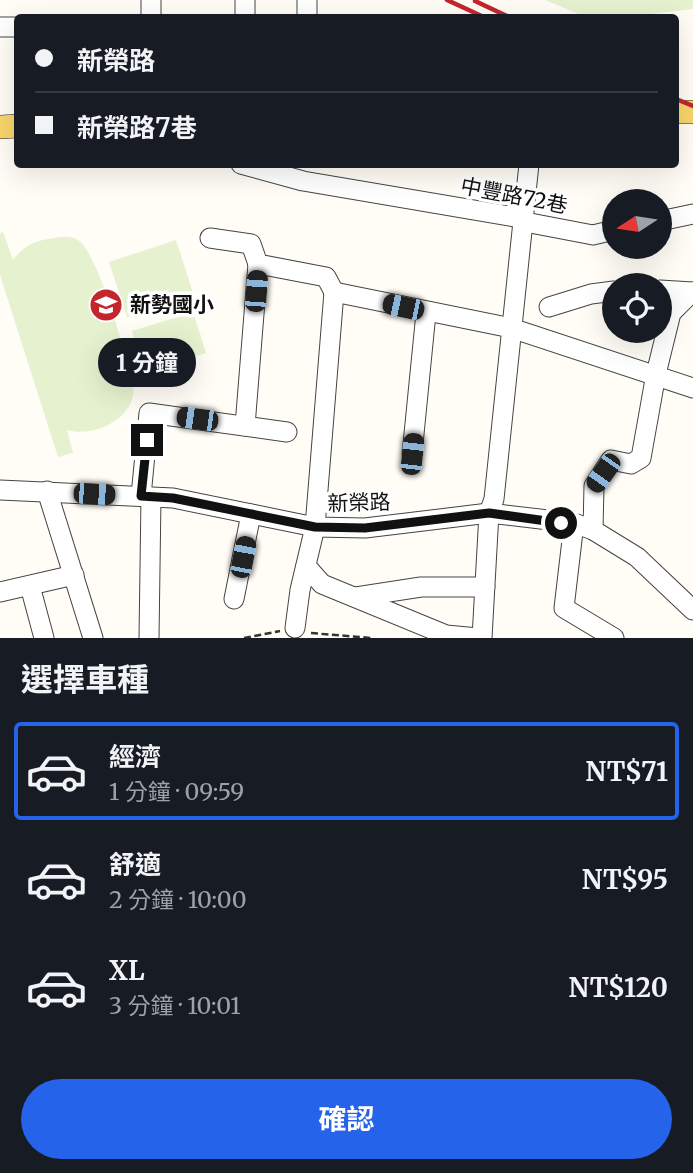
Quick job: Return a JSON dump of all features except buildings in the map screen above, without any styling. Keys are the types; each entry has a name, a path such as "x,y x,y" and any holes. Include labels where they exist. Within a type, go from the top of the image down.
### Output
{"street":[{"name":"中豐路72巷","path":"256,168 303,181 515,217 524,222 593,235 602,233"},
{"path":"306,566 322,584 355,598 446,635 480,638 489,513 495,499 529,168"},
{"path":"672,218 693,214"},
{"path":"210,238 251,244 258,264 245,426"},
{"path":"258,264 326,277 334,292 315,527 295,628"},
{"path":"672,291 692,292"},
{"path":"334,292 426,313 511,328 693,388"},
{"path":"549,307 602,292"},
{"path":"593,530 594,486 611,460 631,464 641,458 656,374 671,313 692,292"},
{"path":"412,454 426,313"},
{"path":"149,638 146,496 149,412 287,432"},
{"name":"新榮路","path":"0,490 173,498 315,527 365,528 489,513 574,523 593,530 637,557 693,610"},
{"path":"47,491 93,638"},
{"path":"234,599 251,514"},
{"path":"574,523 564,608 614,638"},
{"path":"0,592 74,575"},
{"path":"30,586 44,638"},
{"path":"355,598 421,587 485,587"}],"green space":[{"path":"545,0 693,0 693,9 651,14 579,14"},
{"path":"3,232 13,260 25,248 38,241 63,237 76,239 93,261 117,325 133,382 130,405 107,426 76,432 67,430 73,453 58,457 0,275 0,233"},
{"path":"176,240 194,296 127,317 109,262"},
{"path":"193,312 206,353 145,372 132,331"}],"railway":[{"path":"447,0 477,14"},
{"path":"475,1 503,14"},
{"path":"679,100 693,106"}],"place":[{"name":"新勢國小","path":"106,305"}],"route":[{"path":"147,440 141,496 173,498 315,527 365,528 489,513 561,523"}]}
